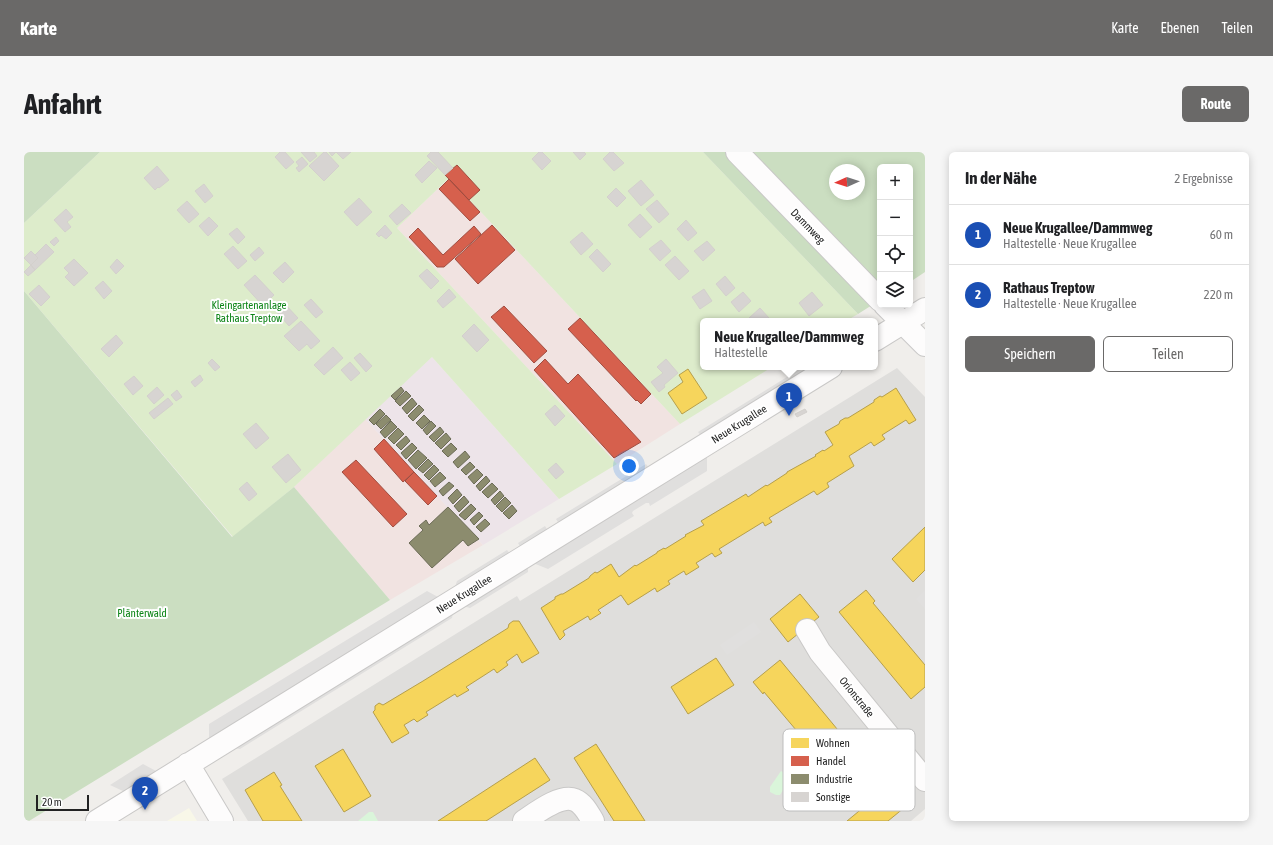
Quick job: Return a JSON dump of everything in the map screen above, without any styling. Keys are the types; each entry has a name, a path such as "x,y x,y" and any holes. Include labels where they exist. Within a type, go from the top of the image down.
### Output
{"street":[{"name":"Dammweg","path":"737,152 877,297"},
{"path":"888,308 925,345"},
{"path":"878,338 925,309"},
{"name":"Neue Krugallee","path":"97,821 826,370"},
{"name":"Orionstraße","path":"807,630 820,652 883,729"},
{"path":"188,764 222,821"},
{"name":"Orionstraße","path":"915,768 925,780"},
{"path":"524,821 551,804 564,799 575,800 584,807 593,821"}],"shaded area":[{"path":"449,178 680,424 617,464 397,228"},
{"path":"432,357 559,499 483,545 365,419"},
{"path":"897,368 925,397 925,809 911,821 248,821 222,779 517,596 520,601"},
{"path":"798,370 808,370 701,436 698,432"},
{"path":"365,419 483,545 390,600 294,487"},
{"path":"707,456 707,471 650,506 649,503 646,503 633,511 632,513 634,516 548,569 533,563"},
{"path":"646,464 649,468 559,524 556,519"},
{"path":"545,526 548,531 521,548 518,543"},
{"path":"507,550 510,554 455,587 457,581"},
{"path":"528,566 528,572 470,608 463,606"},
{"path":"925,590 925,609 916,599"},
{"path":"427,591 438,597 209,739 209,724"},
{"path":"453,613 452,618 240,749 234,748"},
{"path":"754,622 761,632 727,655 720,645"},
{"path":"143,764 156,771 159,771 125,792 110,785"},
{"path":"189,808 197,821 167,821"}],"green space":[{"path":"24,152 100,152 24,223"},
{"name":"Kleingartenanlage Rathaus Treptow","path":"100,152 703,152 858,314 851,318 700,318 700,370 767,370 680,424 449,178 397,228 617,464 559,499 432,357 294,487 233,537 24,291 24,223"},
{"path":"703,152 925,152 925,272 913,280 913,164 877,164 877,302 858,314"},
{"name":"Plänterwald","path":"24,291 232,537 294,487 390,600 29,821 24,821"},
{"path":"781,771 783,772 783,790 780,795 770,792 770,787"},
{"path":"369,812 373,812 378,821 358,821"}],"building: Wohnen":[{"path":"688,369 707,398 682,414 668,393 683,382 679,375"},
{"path":"896,388 916,420 909,424 906,420 882,435 885,439 874,446 871,442 849,456 854,466 827,483 829,487 817,495 814,491 769,518 772,522 765,526 763,522 719,549 722,553 715,557 712,553 696,563 699,567 686,575 684,571 668,581 670,584 657,592 655,588 628,605 621,595 598,610 601,613 590,620 588,616 563,631 565,635 560,640 541,608 555,599 555,597 563,594 589,578 595,572 597,573 611,564 619,577 635,565 636,566 664,548 665,549 686,536 685,535 704,525 701,521 746,494 748,497 833,445 825,432 839,424 840,421 848,418 874,402 874,400 880,396 882,397"},
{"path":"925,527 925,570 913,582 892,559"},
{"path":"866,590 875,601 873,603 925,665 925,687 911,699 839,612"},
{"path":"800,594 819,617 788,642 770,619"},
{"path":"513,621 519,621 539,653 522,663 517,654 506,662 508,665 497,673 494,669 466,687 469,690 457,697 455,694 426,712 428,715 417,722 414,719 404,725 409,733 392,743 373,712 375,710 375,706 379,703 383,705 423,681 508,628 509,624"},
{"path":"716,658 734,685 688,714 671,687"},
{"path":"780,660 837,729 795,729 764,692 763,694 753,682"},
{"path":"596,744 645,821 614,821 574,758"},
{"path":"343,749 371,796 344,812 315,766"},
{"path":"535,758 550,780 486,821 438,821"},
{"path":"274,772 282,785 280,786 302,821 263,821 245,790"},
{"path":"859,811 900,811 888,821 847,821"}],"building: Handel":[{"path":"457,165 480,190 469,200 445,175"},
{"path":"449,179 480,212 470,221 439,189"},
{"path":"492,225 515,250 478,284 455,259"},
{"path":"474,226 481,234 444,267 437,267 409,237 418,228 443,255"},
{"path":"504,306 547,351 534,363 491,317"},
{"path":"580,318 651,394 641,404 637,400 636,401 568,329"},
{"path":"545,359 568,384 578,374 641,442 614,458 534,370"},
{"path":"384,439 414,472 403,482 374,449"},
{"path":"356,460 407,514 393,527 342,472"},
{"path":"414,472 437,496 428,505 405,481"}],"building: Industrie":[{"path":"401,387 404,391 395,400 391,396"},
{"path":"406,391 411,396 400,406 395,401"},
{"path":"412,398 417,404 407,414 402,408"},
{"path":"419,405 424,410 413,421 408,416"},
{"path":"380,409 385,414 374,425 369,420"},
{"path":"386,415 391,420 381,429 376,424"},
{"path":"424,415 430,421 422,429 416,423"},
{"path":"391,421 397,427 385,438 380,432"},
{"path":"431,421 436,426 427,435 423,430"},
{"path":"440,427 444,432 434,442 429,437"},
{"path":"398,428 404,434 394,444 388,438"},
{"path":"446,433 451,439 441,449 435,443"},
{"path":"406,436 410,441 401,450 396,445"},
{"path":"412,443 417,448 406,459 401,453"},
{"path":"451,443 457,449 448,457 442,451"},
{"path":"418,450 427,458 416,469 408,460"},
{"path":"465,451 470,457 458,468 453,462"},
{"path":"428,459 433,464 423,473 418,469"},
{"path":"470,462 475,467 466,475 461,470"},
{"path":"434,465 439,470 429,480 424,475"},
{"path":"477,469 483,475 474,484 468,477"},
{"path":"440,472 446,478 435,487 430,481"},
{"path":"486,476 490,481 480,491 476,486"},
{"path":"449,482 454,486 443,496 439,491"},
{"path":"492,483 498,489 488,498 482,492"},
{"path":"457,489 462,495 453,504 448,498"},
{"path":"500,491 504,496 495,505 491,500"},
{"path":"464,496 469,502 459,512 454,506"},
{"path":"505,497 511,503 502,512 496,506"},
{"path":"471,504 476,509 465,520 459,515"},
{"path":"512,505 517,511 509,519 503,513"},
{"path":"448,507 479,539 468,546 463,540 432,568 409,543 423,530 419,526 426,520 429,525"},
{"path":"479,512 483,516 474,525 470,520"},
{"path":"485,519 490,524 481,532 476,527"}],"building: Sonstige":[{"path":"280,152 285,152 294,162 286,169 275,157"},
{"path":"301,152 314,152 317,156 310,162"},
{"path":"324,152 326,152 339,166 324,181 309,166"},
{"path":"329,152 336,152 332,156"},
{"path":"336,152 351,152 343,159"},
{"path":"431,152 438,152 453,168 445,175 427,156"},
{"path":"539,152 542,152 551,161 542,170 532,159"},
{"path":"573,152 584,152 586,154 580,160"},
{"path":"610,152 613,152 624,163 614,171 603,159"},
{"path":"302,157 308,164 299,172 296,168 299,166 296,162"},
{"path":"429,161 437,168 422,183 415,175"},
{"path":"157,166 169,180 155,190 144,178"},
{"path":"641,180 654,195 641,206 628,191"},
{"path":"204,184 213,196 205,203 195,191"},
{"path":"616,188 626,198 617,207 607,197"},
{"path":"359,198 372,212 357,226 344,212"},
{"path":"657,200 669,214 659,223 646,209"},
{"path":"187,201 199,214 189,223 177,210"},
{"path":"402,204 411,213 397,225 389,216"},
{"path":"66,209 73,217 67,222 71,227 65,232 54,220"},
{"path":"640,214 652,227 640,238 628,225"},
{"path":"209,217 218,226 208,236 199,226"},
{"path":"686,220 697,233 688,241 677,229"},
{"path":"385,225 392,233 386,239 381,235 379,237 376,234"},
{"path":"237,228 245,237 238,244 229,234"},
{"path":"582,232 593,244 581,255 570,242"},
{"path":"56,237 59,241 54,246 50,242"},
{"path":"661,240 671,251 660,261 649,249"},
{"path":"707,241 715,250 703,261 694,251"},
{"path":"46,244 54,252 35,270 31,265 38,258 35,255"},
{"path":"233,246 247,261 238,269 224,254"},
{"path":"259,247 264,253 255,261 250,255"},
{"path":"597,249 611,264 603,272 589,257"},
{"path":"31,251 38,258 31,265 24,258"},
{"path":"675,256 689,271 679,280 665,265"},
{"path":"74,259 88,273 74,286 65,277 69,273 64,268"},
{"path":"117,259 124,266 116,274 110,267"},
{"path":"285,262 294,272 283,283 273,273"},
{"path":"31,265 35,270 28,276 24,272"},
{"path":"427,269 439,281 431,289 419,276"},
{"path":"255,275 274,295 263,306 244,285"},
{"path":"725,276 735,288 726,296 716,284"},
{"path":"103,281 112,291 104,299 95,288"},
{"path":"39,285 50,297 41,306 29,294"},
{"path":"449,289 456,297 443,308 437,301"},
{"path":"704,289 712,301 700,309 692,297"},
{"path":"743,292 751,301 739,312 731,302"},
{"path":"812,292 823,305 809,316 799,303"},
{"path":"311,299 323,312 316,318 304,305"},
{"path":"283,302 298,318 289,326 275,310"},
{"path":"760,308 769,318 749,318"},
{"path":"301,321 320,341 311,349 307,344 299,351 284,336"},
{"path":"474,324 489,340 477,352 462,336"},
{"path":"116,335 123,343 109,357 101,349"},
{"path":"333,347 343,358 324,375 314,365"},
{"path":"360,353 372,366 366,372 354,358"},
{"path":"212,359 220,367 215,371 208,363"},
{"path":"666,359 678,373 664,385 665,387 659,392 651,382 663,373 657,367"},
{"path":"350,362 360,373 351,381 341,370"},
{"path":"200,375 203,380 195,387 191,382"},
{"path":"134,376 143,386 133,395 124,384"},
{"path":"157,387 164,395 154,404 147,396"},
{"path":"177,390 182,397 176,401 171,395"},
{"path":"168,398 173,404 154,419 149,413"},
{"path":"555,405 565,416 555,426 545,414"},
{"path":"805,409 807,412 797,417 795,414"},
{"path":"256,423 269,438 256,449 243,434"},
{"path":"288,454 301,470 286,483 272,467"},
{"path":"556,463 564,472 556,479 548,470"},
{"path":"247,482 257,494 249,501 239,489"}],"place":[{"name":"Neue Krugallee/Dammweg","path":"789,416"},
{"name":"Rathaus Treptow","path":"145,810"}]}
